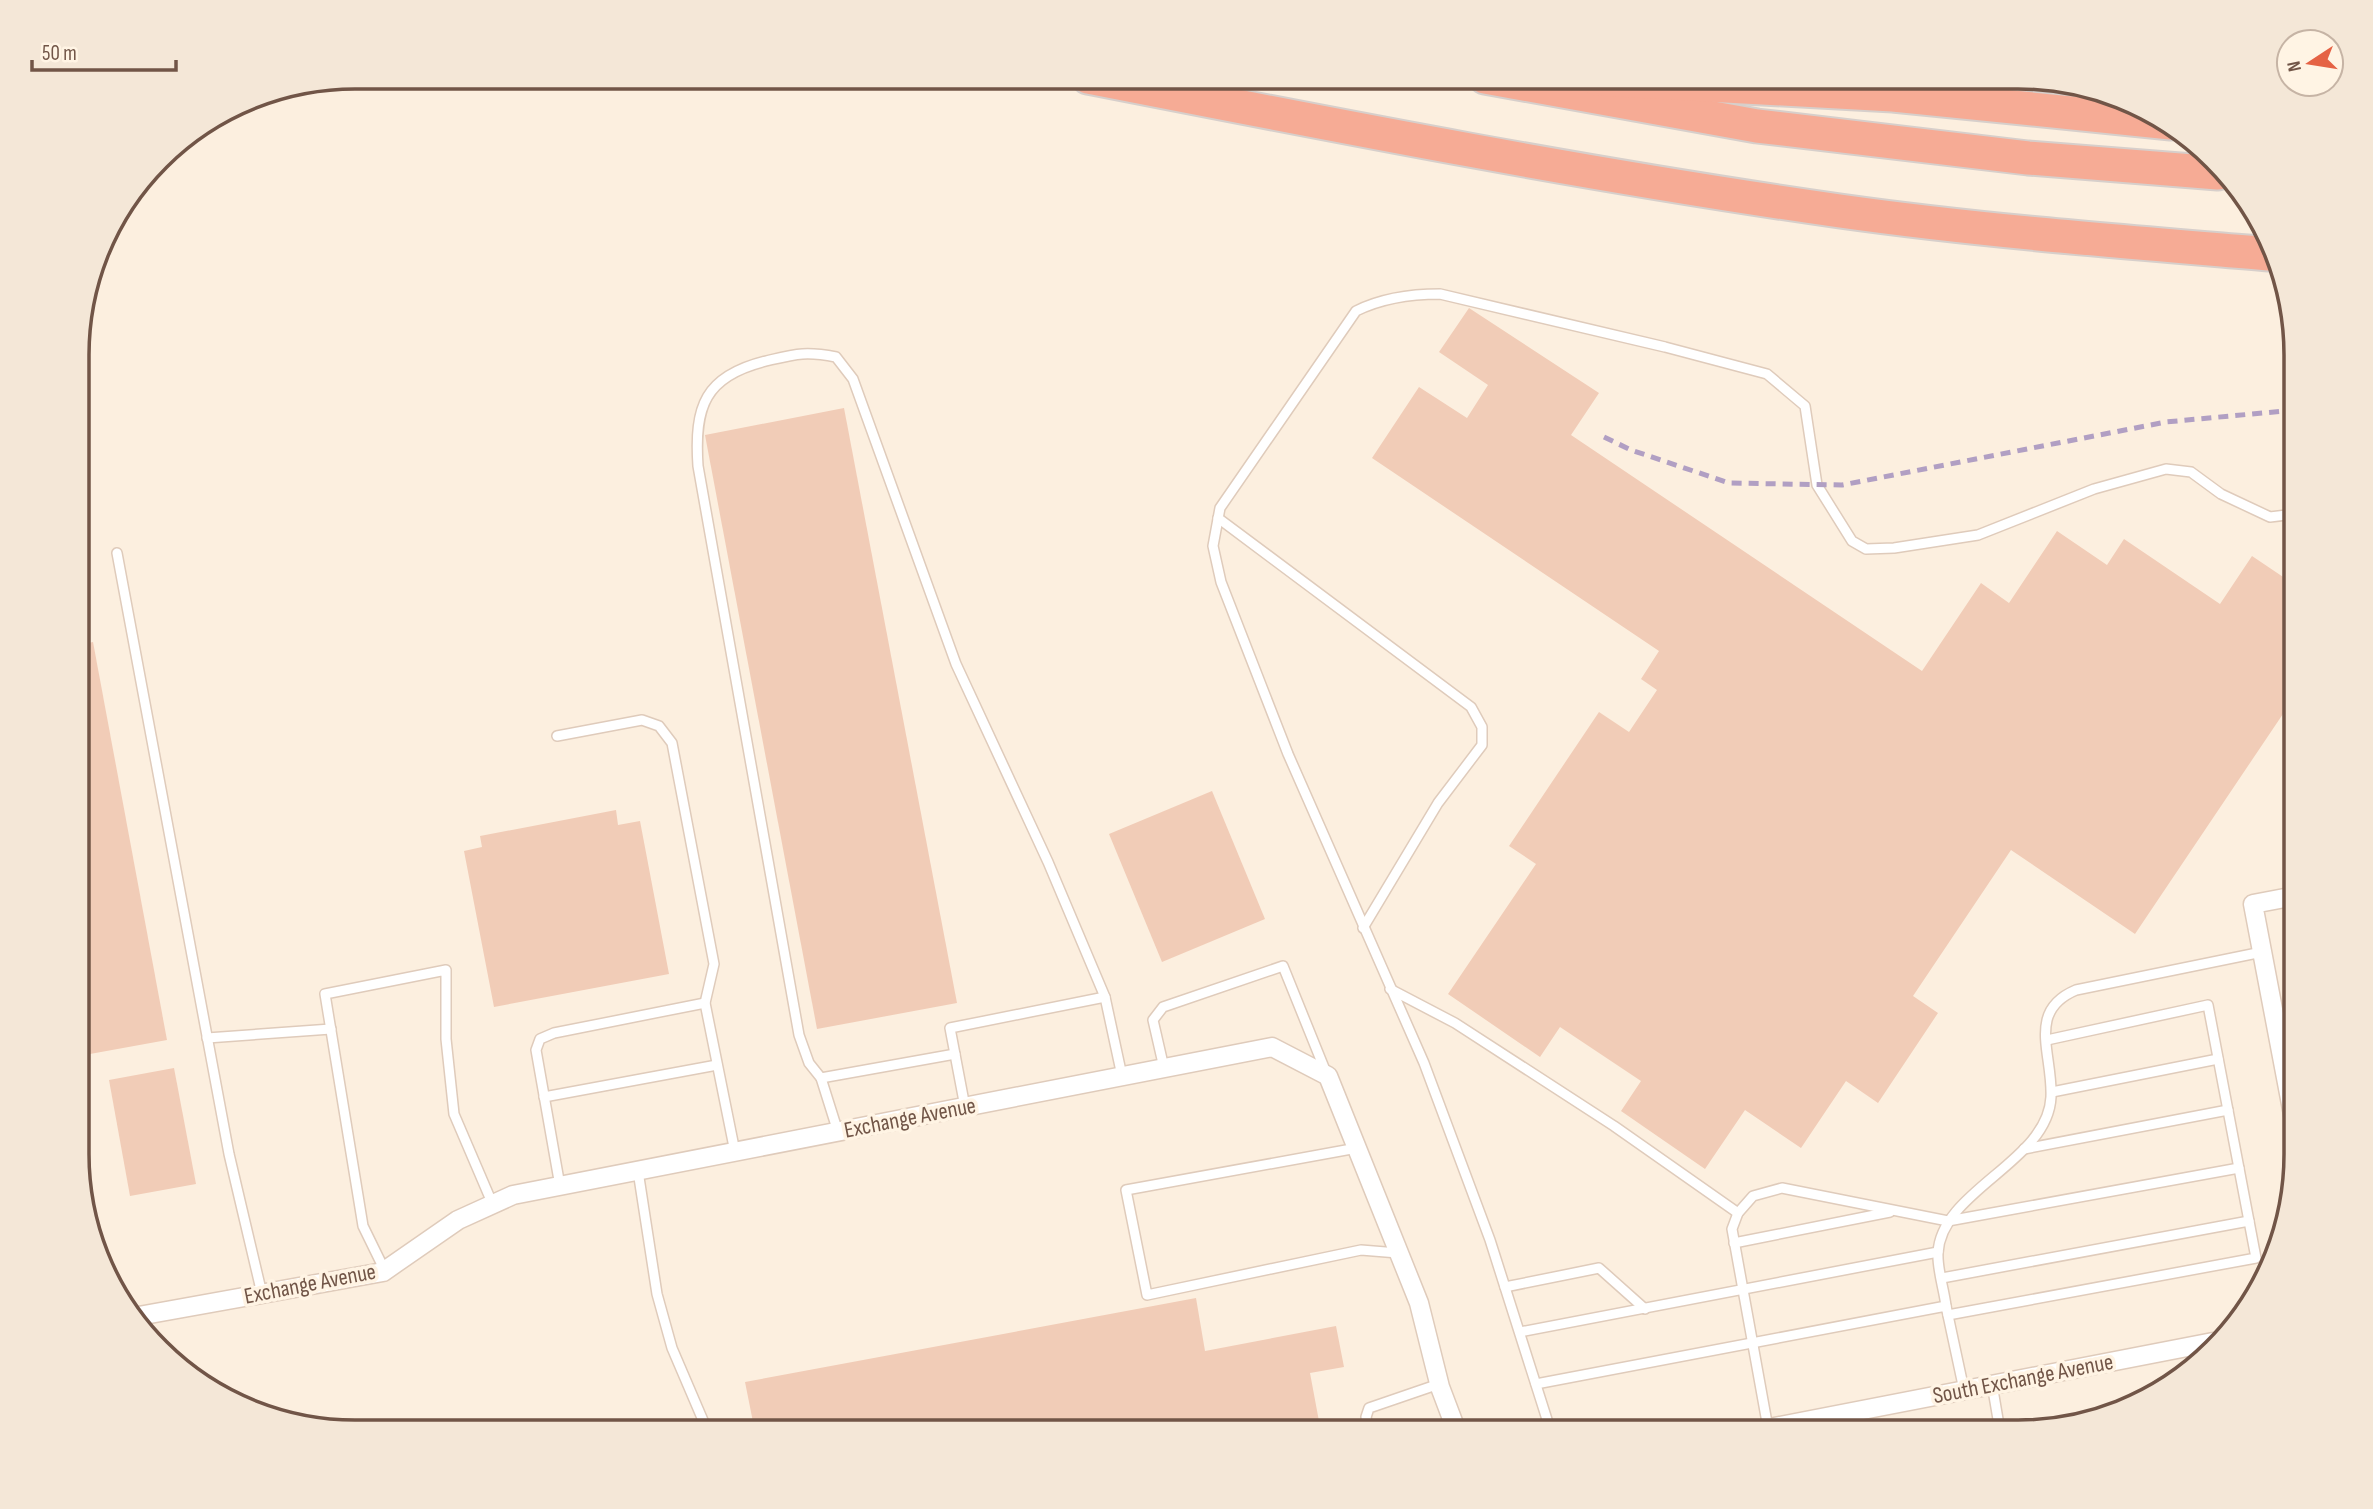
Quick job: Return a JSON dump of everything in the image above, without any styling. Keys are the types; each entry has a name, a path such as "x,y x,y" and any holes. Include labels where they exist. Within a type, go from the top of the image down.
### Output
{"highway":[{"path":"1151,89 1589,173 1842,212 2078,238 2263,253"},
{"path":"1552,89 1757,126 2028,158 2211,172"},
{"path":"1780,89 1893,95 2141,120"}],"street":[{"path":"2284,899 2253,904 2284,1067"},
{"name":"Exchange Avenue","path":"143,1315 385,1271 458,1220 513,1195 1272,1047 1328,1076"},
{"path":"1328,1076 1419,1303 1439,1384 1452,1420"},
{"name":"South Exchange Avenue","path":"1825,1420 1992,1384 2204,1344"}],"lane":[{"path":"1547,1420 1505,1287 1424,1063 1289,754 1221,582 1213,546 1220,508 1356,311 1373,303 1430,294 1665,346 1767,374 1805,406 1817,485 1852,541 1866,548 1894,548 1978,535 2094,489 2166,469 2191,472 2221,494 2270,517 2284,515"},
{"path":"838,1132 821,1078 809,1063 799,1035 698,466 696,439 701,411 714,385 740,367 807,351 836,357 853,379 956,664 1048,862 1105,997 1122,1076"},
{"path":"1218,518 1471,707 1482,727 1482,745 1438,803 1363,928"},
{"path":"117,554 229,1154 262,1294"},
{"path":"557,736 642,720 659,726 672,743 714,964 705,1003 735,1152"},
{"path":"1964,1390 1938,1252 1948,1221 2039,1132 2051,1103 2052,1091 2053,1073 2044,1027 2048,1010 2061,996 2076,990 2262,952"},
{"path":"1164,1068 1153,1020 1163,1007 1283,966 1328,1076"},
{"path":"385,1271 363,1226 326,994 446,970 446,1039 453,1114 492,1205"},
{"path":"1390,989 1489,1045 1614,1126 1738,1213"},
{"path":"965,1107 950,1028 1105,997"},
{"path":"560,1186 536,1050 540,1040 554,1033 705,1003"},
{"path":"1536,1384 1751,1343 2256,1258 2208,1005 2046,1040"},
{"path":"207,1038 331,1029"},
{"path":"821,1078 955,1054"},
{"path":"2052,1091 2218,1059"},
{"path":"544,1097 717,1065"},
{"path":"2022,1150 2228,1110"},
{"path":"1357,1149 1126,1191 1147,1295 1361,1250 1398,1253"},
{"path":"1766,1420 1732,1229 1738,1213 1753,1196 1782,1188 1948,1221 2239,1168"},
{"path":"638,1171 657,1294 671,1348 703,1420"},
{"path":"1734,1243 1896,1211"},
{"path":"1942,1278 2249,1221"},
{"path":"1520,1332 1938,1252"},
{"path":"1505,1287 1599,1268 1645,1309"},
{"path":"1367,1420 1369,1408 1439,1384"},
{"path":"1992,1384 1998,1420"}],"building":[{"path":"1469,308 1599,393 1571,435 1922,671 1981,583 2009,603 2057,531 2107,565 2124,539 2220,604 2252,556 2284,578 2284,712 2135,934 2011,850 1913,996 1938,1013 1878,1103 1846,1081 1801,1148 1745,1110 1705,1169 1621,1111 1641,1081 1560,1027 1540,1057 1448,994 1536,864 1509,846 1599,712 1629,732 1657,690 1641,679 1659,651 1372,458 1419,387 1467,418 1488,385 1439,352"},
{"path":"844,408 957,1003 817,1029 705,435"},
{"path":"93,642 167,1040 89,1054 89,643"},
{"path":"1212,791 1265,919 1162,962 1109,834"},
{"path":"616,810 618,825 640,821 669,974 494,1007 464,851 482,847 480,836"},
{"path":"174,1068 196,1184 130,1196 109,1080"},
{"path":"1196,1298 1205,1351 1336,1326 1344,1367 1310,1373 1319,1420 753,1420 745,1382"}],"railway":[{"path":"1604,437 1631,450 1729,483 1842,485 2166,422 2284,411"}]}
